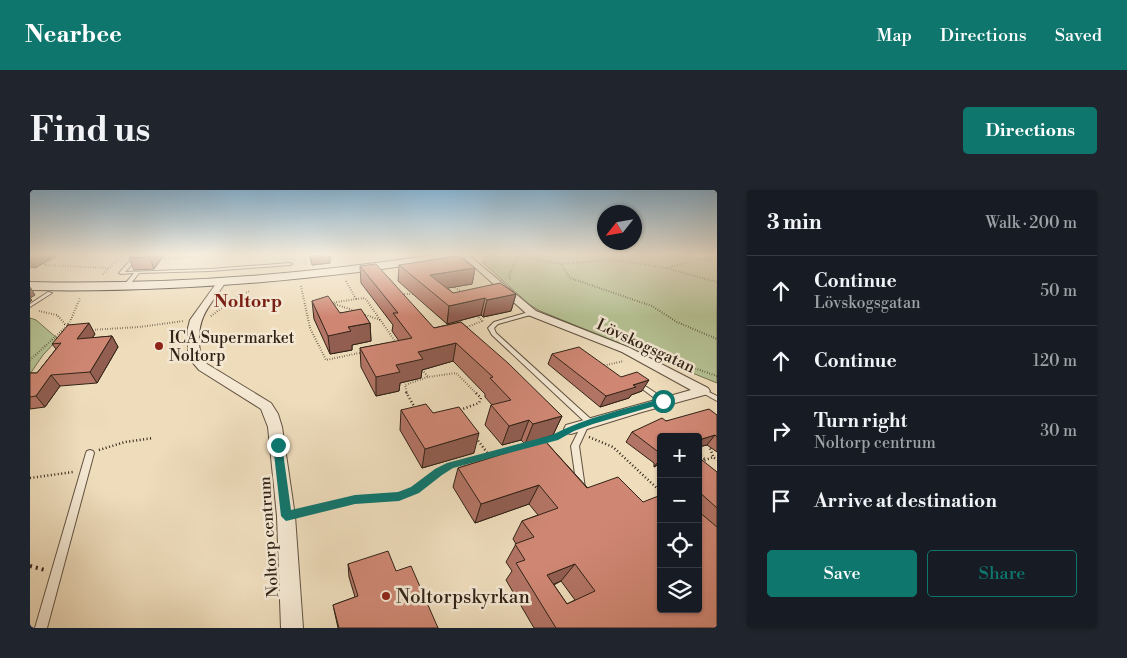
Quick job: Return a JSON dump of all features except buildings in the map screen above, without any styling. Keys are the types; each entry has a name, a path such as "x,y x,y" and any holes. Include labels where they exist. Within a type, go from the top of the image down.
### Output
{"street":[{"path":"30,286 90,287 221,283 322,274"},
{"name":"Lövskogsgatan","path":"486,274 532,313 640,357 703,391"},
{"path":"195,320 221,283"},
{"name":"Noltorp centrum","path":"195,320 193,328 194,357 197,362 266,406 271,414 275,427 286,516 292,628"},
{"name":"Lövskogsgatan","path":"582,427 663,401 703,391"}],"lane":[{"path":"126,286 136,274"},
{"path":"30,306 50,293"},
{"path":"532,313 492,326 491,328 494,334 582,427 575,446 581,490"},
{"path":"631,378 663,401"},
{"path":"703,391 717,399"},
{"path":"40,628 90,453"}],"path":[{"path":"30,360 68,324 80,298 102,274"},
{"path":"568,274 570,278 652,306 678,322 717,339"},
{"path":"689,274 717,282"},
{"path":"390,279 392,275"},
{"path":"385,279 390,279"},
{"path":"390,279 396,287"},
{"path":"346,281 356,299"},
{"path":"450,284 466,295"},
{"path":"294,286 301,286 310,328 326,360 368,351"},
{"path":"90,330 139,327 195,320 215,314 236,298 250,291"},
{"path":"408,300 402,294 420,293"},
{"path":"380,320 331,303 365,298 398,345"},
{"path":"470,310 482,321 492,326"},
{"path":"35,311 52,312 61,317 65,324 68,324"},
{"path":"363,318 372,317"},
{"path":"468,336 461,329 482,321"},
{"path":"310,324 317,324"},
{"path":"61,332 70,332"},
{"path":"391,346 404,344"},
{"path":"597,368 640,357"},
{"path":"418,364 428,377"},
{"path":"416,409 404,390 405,385 428,377 456,373 481,398 478,403 456,411"},
{"path":"286,516 355,500 399,497 415,490 438,472 451,465 555,438 582,427 613,447 657,488"},
{"path":"472,433 489,455"},
{"path":"90,453 125,442 153,438"},
{"path":"717,445 710,448 713,457 717,460"},
{"path":"702,457 706,460"},
{"path":"702,462 713,457"},
{"path":"30,478 73,472"}],"green space":[{"path":"496,274 717,274 717,383 540,311 530,305"},
{"path":"30,318 36,320 58,339 43,355 30,374"}],"place":[{"name":"ICA Supermarket Noltorp","path":"159,346"},
{"name":"Noltorpskyrkan","path":"386,596"}],"district":[{"name":"Noltorp","path":"248,301"}],"route":[{"path":"278,445 286,516 355,500 399,497 415,490 438,472 451,465 555,438 571,429 590,422 663,401"}]}
